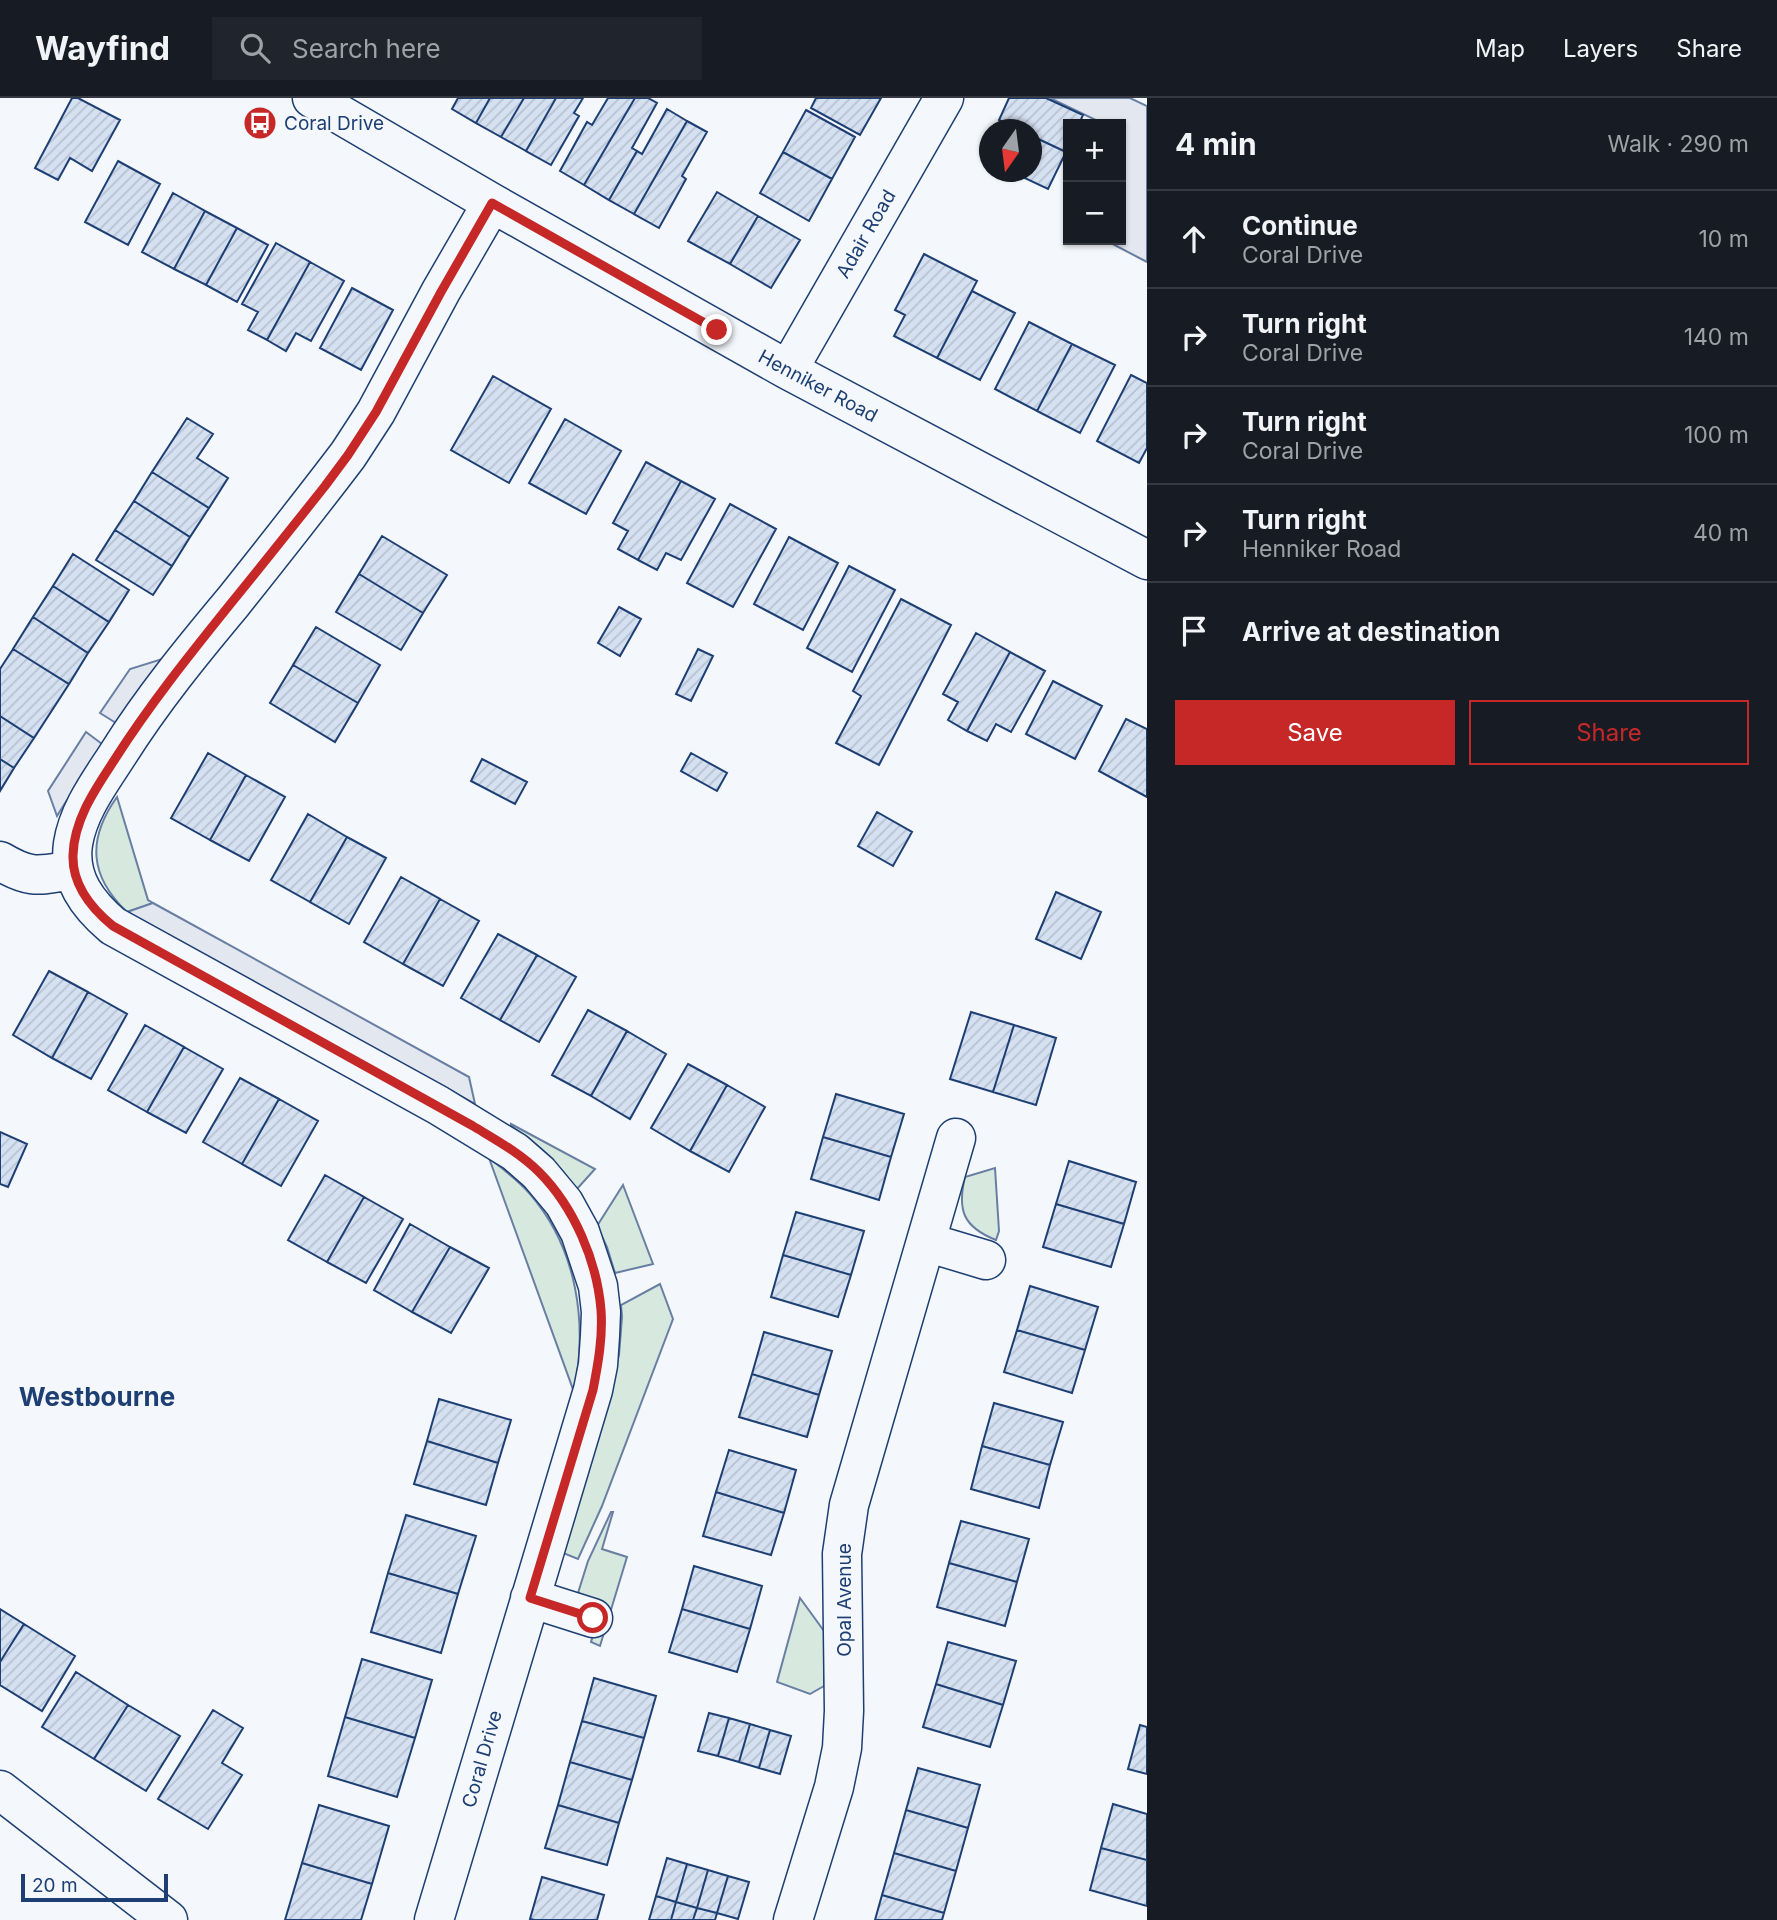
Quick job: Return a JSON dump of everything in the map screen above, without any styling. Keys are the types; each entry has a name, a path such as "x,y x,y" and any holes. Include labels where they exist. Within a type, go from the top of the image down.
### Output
{"street":[{"name":"Henniker Road","path":"312,98 788,370 1147,560"},
{"name":"Adair Road","path":"788,370 944,98"},
{"name":"Coral Drive","path":"434,1920 593,1390 599,1355 601,1312 598,1286 580,1232 564,1203 540,1172 515,1152 113,926 93,909 79,884 72,858 81,818 101,780 147,710 348,455 376,412 492,203"},
{"path":"0,861 30,876 74,870"},
{"name":"Opal Avenue","path":"793,1920 834,1787 842,1748 842,1555 849,1505 956,1138"},
{"path":"926,1242 986,1260"},
{"path":"530,1598 593,1618"},
{"path":"0,1790 168,1920"}],"shaded area":[{"path":"1050,98 1130,98 1147,106 1147,262 1115,245 1126,245 1126,119 1094,119"},
{"path":"162,659 116,723 100,713 130,669"},
{"path":"86,732 102,744 57,816 48,791"},
{"path":"117,797 148,900 153,903 127,912 105,885 96,857 101,828"},
{"path":"153,903 469,1077 475,1104 127,912"},
{"path":"511,1124 595,1169 576,1190 555,1162"},
{"path":"489,1158 530,1194 546,1215 568,1262 579,1313 580,1340 574,1392"},
{"path":"995,1168 999,1231 996,1240 970,1223 965,1216 962,1199 965,1177"},
{"path":"623,1185 653,1264 615,1273 597,1226"},
{"path":"660,1284 673,1319 602,1506 578,1559 563,1553 619,1355 621,1305"},
{"path":"611,1512 602,1549 627,1557 600,1646 591,1642 602,1605 578,1593 588,1561"},
{"path":"800,1598 824,1631 824,1686 810,1694 777,1682"}],"building":[{"path":"72,98 78,98 120,120 92,171 70,158 58,180 35,168"},
{"path":"458,98 490,98 476,123 452,109"},
{"path":"490,98 524,98 501,137 476,123"},
{"path":"524,98 556,98 526,151 501,137"},
{"path":"556,98 583,98 574,113 579,116 551,165 526,151"},
{"path":"608,98 635,98 584,185 560,171 587,122 592,125"},
{"path":"635,98 648,98 657,103 632,148 637,151 609,200 584,185"},
{"path":"816,98 881,98 860,135 811,108"},
{"path":"1009,98 1046,98 1083,115 1081,119 1063,119 1063,151 1042,141 1042,119 999,119"},
{"path":"667,109 687,121 634,214 609,200 637,151 642,154"},
{"path":"806,110 855,137 832,179 783,152"},
{"path":"687,121 707,132 682,176 686,179 659,228 634,214"},
{"path":"1042,141 1063,151 1063,158 1048,189 1033,182 1042,182"},
{"path":"783,152 832,179 809,221 760,193"},
{"path":"118,161 160,184 128,245 85,222"},
{"path":"717,192 758,216 730,264 688,241"},
{"path":"173,193 205,211 174,269 142,252"},
{"path":"205,211 237,228 206,285 174,269"},
{"path":"758,216 800,240 771,288 730,264"},
{"path":"237,228 268,245 237,302 206,285"},
{"path":"276,243 310,262 267,340 248,330 258,312 242,304"},
{"path":"924,254 977,281 937,358 894,336 905,315 895,310"},
{"path":"310,262 344,281 311,341 296,333 286,351 267,340"},
{"path":"352,288 393,310 361,370 320,348"},
{"path":"972,291 1015,313 980,380 937,358"},
{"path":"1029,322 1072,344 1037,411 995,389"},
{"path":"1072,344 1115,365 1080,433 1037,411"},
{"path":"1131,375 1147,383 1147,448 1139,463 1097,441"},
{"path":"493,376 551,409 509,483 451,450"},
{"path":"187,418 213,434 197,458 228,478 209,508 152,472"},
{"path":"565,419 621,451 586,514 529,483"},
{"path":"646,462 681,481 638,560 618,549 628,531 613,523"},
{"path":"152,472 209,508 190,537 134,501"},
{"path":"681,481 715,499 681,560 666,553 657,570 638,560"},
{"path":"134,501 190,537 172,566 115,530"},
{"path":"730,504 776,529 733,607 687,583"},
{"path":"115,530 172,566 153,595 96,560"},
{"path":"382,536 447,575 423,613 359,574"},
{"path":"789,537 838,563 803,630 754,604"},
{"path":"73,554 129,590 109,622 53,586"},
{"path":"849,566 895,590 852,672 807,648"},
{"path":"359,574 423,613 401,650 336,612"},
{"path":"53,586 109,622 88,653 33,617"},
{"path":"901,599 951,625 879,765 836,743 861,696 853,691"},
{"path":"619,607 641,619 620,656 598,643"},
{"path":"33,617 88,653 69,684 13,649"},
{"path":"316,627 380,665 358,703 293,665"},
{"path":"976,633 1010,652 967,731 948,720 958,702 943,694"},
{"path":"13,649 69,684 34,738 0,716 0,669"},
{"path":"698,649 713,656 691,701 676,694"},
{"path":"1010,652 1045,671 1011,732 996,724 987,741 967,731"},
{"path":"293,665 358,703 335,742 270,703"},
{"path":"1053,681 1102,706 1075,759 1026,734"},
{"path":"0,716 34,738 14,768 0,759"},
{"path":"1126,719 1147,729 1147,797 1099,771"},
{"path":"208,753 246,775 210,840 171,818"},
{"path":"691,753 727,773 717,791 681,771"},
{"path":"0,759 14,768 0,791"},
{"path":"482,759 527,782 515,804 471,781"},
{"path":"246,775 285,797 249,861 210,840"},
{"path":"877,812 912,832 893,866 858,846"},
{"path":"308,814 347,837 310,902 271,880"},
{"path":"347,837 386,858 349,924 310,902"},
{"path":"401,877 440,899 403,964 364,942"},
{"path":"1056,892 1101,912 1081,959 1036,939"},
{"path":"440,899 479,921 443,986 403,964"},
{"path":"498,934 537,955 500,1020 461,998"},
{"path":"537,955 576,977 539,1042 500,1020"},
{"path":"49,971 88,992 52,1058 13,1035"},
{"path":"88,992 127,1014 91,1079 52,1058"},
{"path":"588,1010 627,1031 591,1096 552,1075"},
{"path":"971,1012 1014,1025 993,1092 950,1079"},
{"path":"145,1025 184,1047 147,1112 108,1090"},
{"path":"1014,1025 1056,1038 1036,1105 993,1092"},
{"path":"627,1031 666,1054 630,1119 591,1096"},
{"path":"184,1047 223,1069 186,1133 147,1112"},
{"path":"688,1064 727,1085 690,1151 651,1128"},
{"path":"240,1078 279,1099 242,1164 203,1142"},
{"path":"727,1085 765,1107 729,1172 690,1151"},
{"path":"836,1094 904,1114 891,1157 823,1137"},
{"path":"279,1099 318,1121 281,1186 242,1164"},
{"path":"0,1132 27,1144 8,1187 0,1184"},
{"path":"823,1137 891,1157 879,1200 811,1179"},
{"path":"1069,1161 1136,1182 1124,1224 1056,1204"},
{"path":"325,1175 364,1197 327,1262 288,1240"},
{"path":"364,1197 403,1219 366,1283 327,1262"},
{"path":"1056,1204 1124,1224 1111,1267 1043,1247"},
{"path":"796,1212 864,1231 851,1275 783,1255"},
{"path":"410,1224 450,1247 412,1312 374,1290"},
{"path":"450,1247 489,1268 451,1333 412,1312"},
{"path":"783,1255 851,1275 838,1317 771,1297"},
{"path":"1030,1286 1098,1307 1085,1350 1017,1330"},
{"path":"1017,1330 1085,1350 1072,1393 1004,1372"},
{"path":"764,1332 832,1351 819,1395 752,1374"},
{"path":"752,1374 819,1395 807,1437 739,1417"},
{"path":"439,1399 511,1420 498,1463 427,1441"},
{"path":"994,1403 1063,1422 1050,1465 982,1446"},
{"path":"427,1441 498,1463 486,1505 414,1484"},
{"path":"982,1446 1050,1465 1039,1508 971,1489"},
{"path":"729,1450 796,1470 784,1513 716,1492"},
{"path":"716,1492 784,1513 771,1555 703,1536"},
{"path":"406,1515 476,1536 458,1594 388,1573"},
{"path":"961,1521 1029,1539 1017,1582 949,1563"},
{"path":"949,1563 1017,1582 1005,1626 937,1607"},
{"path":"694,1566 762,1586 750,1629 682,1609"},
{"path":"388,1573 458,1594 441,1653 371,1632"},
{"path":"0,1609 24,1624 0,1662"},
{"path":"682,1609 750,1629 737,1672 669,1652"},
{"path":"24,1624 75,1656 42,1711 0,1685 0,1662"},
{"path":"948,1642 1016,1661 1003,1705 936,1684"},
{"path":"362,1659 432,1680 415,1738 345,1717"},
{"path":"76,1672 128,1705 94,1759 42,1727"},
{"path":"594,1678 656,1696 644,1738 582,1721"},
{"path":"936,1684 1003,1705 990,1747 923,1727"},
{"path":"128,1705 180,1736 146,1791 94,1759"},
{"path":"213,1710 243,1728 222,1763 242,1775 208,1829 158,1799"},
{"path":"709,1713 729,1718 718,1756 698,1751"},
{"path":"345,1717 415,1738 397,1797 328,1776"},
{"path":"729,1718 750,1724 739,1762 718,1756"},
{"path":"582,1721 644,1738 632,1780 570,1762"},
{"path":"750,1724 770,1730 759,1768 739,1762"},
{"path":"1140,1725 1147,1727 1147,1774 1128,1769"},
{"path":"770,1730 791,1736 780,1774 759,1768"},
{"path":"570,1762 632,1780 619,1823 558,1805"},
{"path":"918,1768 980,1785 968,1828 906,1810"},
{"path":"1113,1804 1147,1814 1147,1860 1101,1848"},
{"path":"319,1805 389,1826 372,1884 302,1863"},
{"path":"558,1805 619,1823 607,1865 545,1848"},
{"path":"906,1810 968,1828 956,1871 894,1853"},
{"path":"1101,1848 1147,1860 1147,1906 1090,1890"},
{"path":"894,1853 956,1871 944,1913 882,1895"},
{"path":"667,1858 687,1864 676,1902 656,1896"},
{"path":"302,1863 372,1884 361,1920 285,1920"},
{"path":"687,1864 708,1870 697,1908 676,1902"},
{"path":"708,1870 728,1876 717,1913 697,1908"},
{"path":"728,1876 749,1882 738,1919 717,1913"},
{"path":"542,1877 604,1895 597,1920 530,1919"},
{"path":"882,1895 944,1913 942,1920 875,1920"},
{"path":"656,1896 676,1902 671,1920 649,1920"},
{"path":"676,1902 697,1908 693,1920 671,1920"},
{"path":"697,1908 717,1913 715,1920 693,1920"}],"place":[{"name":"Coral Drive","path":"260,123"}],"district":[{"name":"Westbourne","path":"97,1396"}],"route":[{"path":"593,1618 530,1598 593,1390 598,1365 601,1312 598,1286 580,1232 564,1203 540,1172 515,1152 473,1126 125,935 93,909 85,898 72,858 81,818 91,796 147,710 348,455 376,412 492,203 717,330"}]}
